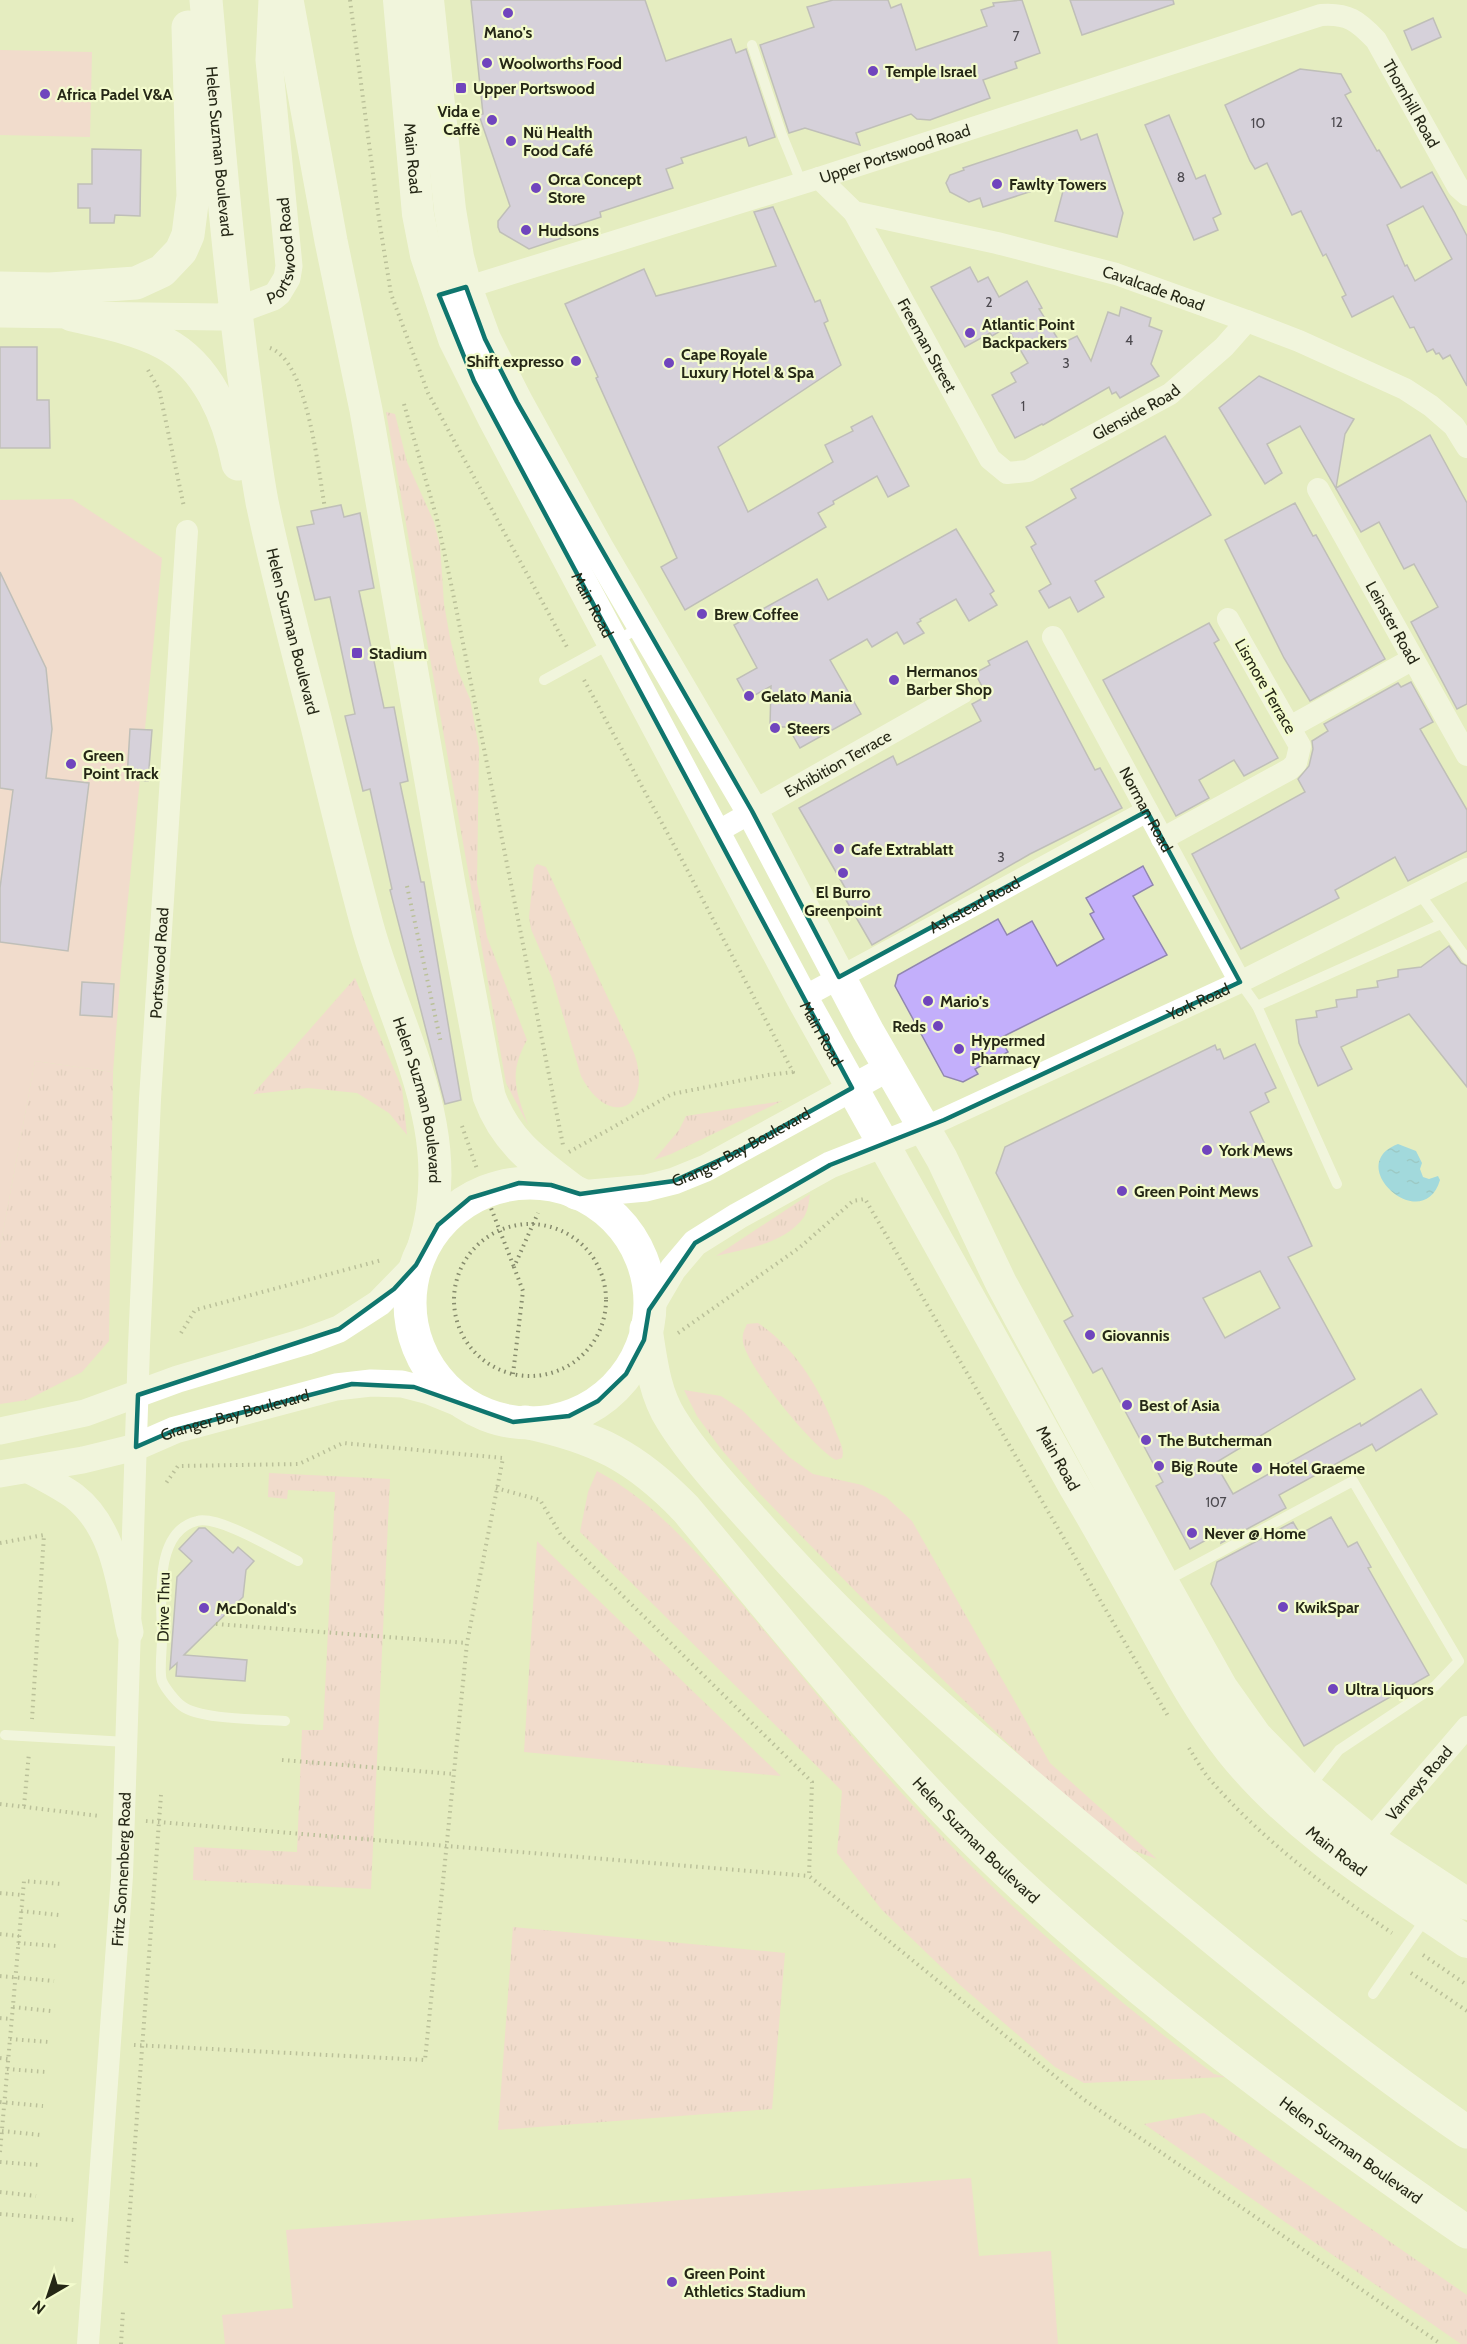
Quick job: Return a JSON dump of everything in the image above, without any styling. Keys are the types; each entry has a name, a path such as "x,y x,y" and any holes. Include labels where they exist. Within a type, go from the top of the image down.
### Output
{"main road":[{"path":"0,288 50,289 136,283 162,271 181,250 188,235 193,196 187,0"},
{"name":"Helen Suzman Boulevard","path":"206,0 235,312 258,474 275,564 368,928 420,1081 433,1131 435,1156 430,1224 410,1298 417,1343 437,1379 471,1408 502,1420 552,1428 607,1448 644,1469 658,1480 686,1509 888,1747 948,1813 1009,1874 1074,1933 1267,2088 1467,2232"},
{"name":"Helen Suzman Boulevard","path":"287,0 366,410 447,873 489,1096 499,1120 521,1149 609,1214 632,1242 646,1275 658,1324 655,1383 675,1425 754,1521 855,1630 1001,1762 1196,1924 1316,2020 1467,2132"},
{"name":"Main Road","path":"399,0 418,214 426,255 485,339 584,554 614,641 802,998 883,1144 1150,1591 1269,1751 1308,1789 1443,1902 1467,1942"},
{"name":"Main Road","path":"428,0 450,210 453,291"},
{"path":"72,315 120,327 163,343 186,359 200,375 213,394 228,424 242,484 275,564"},
{"name":"Main Road","path":"584,554 644,626 752,811 840,977 942,1159 1150,1591 1205,1714 1246,1768 1284,1807 1323,1840 1443,1902"},
{"name":"Helen Suzman Boulevard","path":"420,1255 435,1229 451,1212 471,1198 492,1189 528,1183 551,1185 578,1193"},
{"name":"Helen Suzman Boulevard","path":"525,1422 564,1417 598,1401 626,1374 658,1324"}],"street":[{"name":"Portswood Road","path":"0,314 220,317 278,293 287,278 289,266 269,60 272,0"},
{"name":"Upper Portswood Road","path":"453,291 811,181 1322,15 1336,14 1350,18"},
{"name":"Thornhill Road","path":"1350,18 1376,40 1458,187 1467,195"},
{"path":"811,181 854,212"},
{"name":"Cavalcade Road","path":"854,212 997,243 1105,271 1247,321 1405,390 1431,406 1454,426 1467,447"},
{"name":"Freeman Street","path":"854,212 990,459 1007,473"},
{"name":"Glenside Road","path":"1007,473 1028,471 1170,393 1224,347 1247,321"},
{"name":"Leinster Road","path":"1318,489 1467,755"},
{"name":"Portswood Road","path":"138,1395 158,963 187,531"},
{"name":"Lismore Terrace","path":"1162,839 1290,769 1300,754 1300,746 1290,727 1228,619"},
{"name":"Norman Road","path":"1053,637 1240,982"},
{"path":"1290,727 1413,659"},
{"name":"Exhibition Terrace","path":"715,834 962,693"},
{"name":"Ashstead Road","path":"802,998 1147,811"},
{"name":"York Road","path":"924,1128 1240,982 1467,869"},
{"name":"Granger Bay Boulevard","path":"578,1193 646,1188 674,1181 737,1152 890,1067"},
{"path":"658,1324 673,1269 695,1243 738,1216 830,1165 924,1128"},
{"path":"0,1431 85,1413 178,1379 307,1341 339,1329 379,1303 420,1255"},
{"name":"Granger Bay Boulevard","path":"0,1474 136,1447 175,1430 317,1390 352,1384 402,1384 429,1391 471,1408"},
{"name":"Fritz Sonnenberg Road","path":"88,2344 112,2044 124,1819 138,1395"},
{"path":"29,1470 74,1497 98,1521 114,1558 130,1632"},
{"name":"Varneys Road","path":"1370,1840 1467,1727"}],"lane":[{"path":"752,45 782,135 811,181"},
{"path":"543,680 644,626"},
{"path":"1419,893 1467,959"},
{"path":"1257,1006 1441,924"},
{"path":"1240,982 1257,1006 1337,1184"},
{"path":"1150,1591 1353,1481 1459,1661 1435,1686 1339,1750 1308,1789"},
{"name":"Drive Thru","path":"285,1721 197,1714 181,1706 162,1680 162,1575 171,1542 186,1527 197,1521 209,1520 223,1524 298,1562"},
{"path":"5,1734 127,1742"},
{"path":"1373,1994 1443,1902"}],"path":[{"path":"269,348 278,351 288,360 300,384 325,508"},
{"path":"146,367 159,389 185,508 187,531"},
{"path":"405,404 437,519 451,583 565,1154 672,1094 794,1072"},
{"path":"406,886 442,1044"},
{"path":"461,1122 477,1169"},
{"path":"658,1324 799,1248 853,1201 865,1199"},
{"path":"489,1203 523,1291 513,1374"},
{"path":"514,1268 538,1214"},
{"path":"534,1223 565,1231 588,1250 597,1262 607,1291 604,1323 588,1351 561,1370 545,1375 513,1374 487,1362 467,1342 458,1325 454,1306 455,1287 460,1269 478,1244 500,1230 519,1224 534,1223"},
{"path":"181,1333 195,1310 382,1260"},
{"path":"112,2044 425,2060 467,1643 503,1458 343,1443 299,1464 178,1466 164,1486"},
{"path":"496,1488 540,1500 561,1535 812,1782 809,1876"},
{"path":"0,1543 45,1535 24,1806"},
{"path":"216,1624 467,1643"},
{"path":"282,1760 454,1773"},
{"path":"126,2263 161,1795"},
{"path":"0,1804 124,1819 809,1876 1083,2099 1440,2344"},
{"path":"0,2152 2,2102 24,1881 62,1884"},
{"path":"0,1893 22,1895"},
{"path":"21,1911 59,1915"},
{"path":"0,1934 19,1936"},
{"path":"18,1942 57,1946"},
{"path":"1395,1963 1467,2011"},
{"path":"0,1976 54,1981"},
{"path":"13,2007 51,2011"},
{"path":"0,2018 11,2019"},
{"path":"10,2039 49,2042"},
{"path":"0,2058 8,2059"},
{"path":"7,2069 46,2072"},
{"path":"2,2102 44,2106"},
{"path":"2,2131 41,2134"},
{"path":"0,2162 39,2165"},
{"path":"0,2192 36,2196"},
{"path":"0,2214 35,2218"},
{"path":"121,2344 123,2311"}],"highlighted area":[{"path":"466,287 485,339 517,402 752,811 839,977 1147,811 1240,982 944,1120 830,1165 695,1243 649,1310 644,1340 626,1374 598,1401 569,1416 513,1422 414,1387 352,1384 175,1430 136,1447 138,1395 339,1329 394,1289 416,1265 438,1225 470,1198 519,1183 551,1185 580,1194 674,1181 737,1152 852,1088 474,381 439,295"}],"green space":[{"name":"Africa Padel V&A","path":"0,50 92,52 90,137 0,135"},
{"path":"386,412 395,414 407,462 434,522 440,546 444,604 450,638 458,671 470,699 479,748 477,883 487,937 527,1040 517,1063 516,1082 528,1125 506,1083"},
{"name":"Green Point Track","path":"72,499 162,558 121,969 113,1072 35,1061 0,1248 0,500"},
{"path":"537,864 546,867 634,1053 639,1072 638,1088 633,1099 626,1106 615,1107 604,1103 592,1093 581,1076 552,978 531,929 529,917 534,868"},
{"path":"355,978 402,1088 407,1135 389,1113 357,1093 308,1088 253,1094"},
{"path":"35,1061 113,1072 109,1341 82,1372 27,1400 0,1404 0,1248"},
{"path":"782,1101 654,1160 679,1130 686,1116"},
{"path":"810,1194 804,1217 786,1234 752,1248 716,1256"},
{"path":"758,1323 784,1345 806,1371 830,1416 843,1452 842,1458 836,1460 812,1440 782,1406 756,1369 747,1354 743,1337 747,1324"},
{"path":"684,1390 721,1396 742,1410 789,1457 813,1474 862,1485 886,1497 912,1521 1050,1763 1157,1859 1129,1849 1041,1776 926,1663 760,1494 721,1449 697,1416"},
{"path":"597,1471 638,1498 691,1547 915,1808 995,1889 1080,1966 1168,2039 1214,2074 1226,2077 1084,2083 1055,2067 960,1985 882,1910 837,1853 842,1791 580,1532 588,1492"},
{"path":"269,1473 390,1479 371,1889 193,1880 194,1847 297,1852 302,1730 323,1730 335,1492 288,1490 287,1499 268,1497"},
{"path":"537,1541 781,1776 524,1752"},
{"path":"513,1927 785,1953 772,2109 498,2130"},
{"path":"1204,2113 1467,2295 1467,2344 1461,2344 1144,2124"},
{"name":"Green Point Athletics Stadium","path":"971,2178 979,2256 1051,2251 1058,2344 225,2344 222,2315 293,2308 286,2230"}],"water":[{"path":"1398,1144 1416,1151 1422,1163 1420,1169 1423,1177 1429,1179 1438,1176 1440,1180 1431,1196 1418,1201 1404,1199 1382,1180 1379,1166 1383,1154"}],"building":[{"path":"471,0 645,0 666,61 731,39 736,53 746,49 775,137 749,146 746,137 681,158 683,163 666,169 673,188 600,212 601,217 567,228 568,236 529,249 500,232 498,227 498,221 510,206 479,115 483,114"},
{"name":"Temple Israel","path":"833,0 888,0 891,8 901,4 916,50 987,26 981,10 994,6 993,3 1022,0 1040,53 1015,62 1017,68 983,80 990,98 930,120 917,119 911,114 856,133 860,145 805,128 789,133 760,45 814,27 807,7"},
{"path":"1070,0 1173,0 1174,4 1082,35"},
{"path":"1433,18 1441,37 1412,50 1404,31"},
{"path":"1300,69 1341,74 1351,92 1345,95 1401,188 1432,172 1467,236 1467,386 1450,355 1443,359 1433,349 1427,352 1414,327 1410,328 1393,296 1352,317 1342,297 1346,295 1326,254 1323,256 1301,211 1292,215 1267,163 1255,169 1225,105","holes":["1423,206 1452,259 1415,281 1407,265 1405,266 1387,225"]},
{"path":"1169,115 1196,179 1205,175 1221,214 1213,218 1218,230 1194,240 1145,125"},
{"name":"Fawlty Towers","path":"1077,130 1081,140 1097,134 1123,213 1117,237 1055,221 1066,180 983,207 980,198 969,202 950,192 946,183 950,175 964,170 963,168"},
{"path":"92,149 141,150 140,216 115,215 114,223 90,223 90,208 78,208 78,184 92,184"},
{"path":"773,207 815,302 820,300 828,321 824,323 841,365 718,447 748,512 833,462 825,445 853,431 851,427 872,416 909,486 888,497 877,476 833,501 834,504 818,513 826,527 685,610 661,567 677,558 565,304 644,269 656,296 776,266 754,212"},
{"path":"970,267 978,282 988,277 999,297 1027,281 1042,308 1039,309 1061,344 1077,336 1091,361 1108,312 1119,316 1121,307 1151,318 1149,326 1162,331 1151,364 1159,376 1120,398 1116,392 1112,394 1109,387 1043,425 1015,438 992,395 1016,382 1011,373 1028,363 1007,327 992,336 990,333 965,347 931,287"},
{"path":"0,347 37,347 37,400 49,400 50,448 0,448"},
{"path":"1259,376 1354,419 1345,434 1336,488 1430,435 1467,503 1467,704 1457,709 1411,622 1438,607 1414,564 1404,569 1379,522 1361,532 1300,426 1267,444 1282,473 1265,484 1219,408"},
{"path":"1165,436 1211,515 1095,581 1104,597 1078,612 1070,597 1049,608 1039,591 1051,584 1031,547 1036,544 1026,527 1076,498 1071,489"},
{"path":"1295,503 1313,536 1316,535 1385,659 1310,701 1284,658 1225,540"},
{"name":"Stadium","path":"341,505 344,517 360,513 374,588 359,591 384,708 394,707 408,781 400,783 421,882 424,882 461,1100 445,1104 390,890 392,889 370,789 363,791 345,716 355,714 330,597 315,600 297,527 314,524 311,511"},
{"path":"956,529 994,591 990,594 997,605 969,621 956,599 920,619 921,621 917,623 924,633 904,644 897,632 872,647 867,639 830,660 861,714 800,748 788,727 770,727 771,686 748,699 737,679 757,668 734,625 817,579 828,600"},
{"path":"0,572 46,668 52,729 46,778 89,783 68,951 0,942 0,888 13,790 0,788"},
{"path":"1209,623 1219,640 1214,643 1278,758 1244,776 1234,760 1199,780 1209,798 1176,816 1103,680"},
{"path":"1027,641 1095,770 1100,768 1122,808 1030,854 872,945 846,900 851,898 799,808 893,756 897,765 981,721 972,704 987,696 975,673 990,665 988,661"},
{"path":"1411,682 1433,722 1420,729 1467,810 1467,851 1408,881 1395,857 1335,890 1339,898 1241,949 1192,854 1305,792 1298,779 1309,766 1313,749 1312,741 1328,731 1324,724 1398,683 1401,687"},
{"path":"130,729 152,730 148,781 127,779"},
{"path":"1143,866 1153,885 1133,896 1167,955 1000,1038 1008,1052 975,1069 978,1074 963,1082 944,1076 895,986 898,975 998,919 1007,935 1032,921 1057,966 1104,939 1090,914 1094,912 1086,898"},
{"path":"1449,946 1461,963 1467,966 1467,1087 1409,1014 1341,1047 1352,1069 1318,1086 1299,1043 1296,1020 1317,1017 1316,1011 1337,1007 1336,1000 1357,997 1357,990 1378,987 1377,981 1398,977 1398,970 1421,967"},
{"path":"82,982 114,984 112,1017 80,1015"},
{"path":"1255,1044 1276,1088 1265,1093 1269,1102 1250,1112 1312,1246 1288,1257 1355,1379 1215,1463 1233,1494 1360,1423 1361,1426 1421,1389 1437,1414 1376,1451 1372,1444 1279,1495 1286,1508 1221,1543 1224,1530 1190,1549 1156,1486 1163,1482 1102,1368 1093,1373 1064,1321 1073,1316 996,1173 1005,1147 1215,1045 1217,1050 1220,1049 1224,1059","holes":["1260,1271 1280,1308 1225,1338 1203,1298"]},
{"path":"1331,1517 1348,1547 1357,1542 1371,1567 1368,1568 1429,1675 1304,1746 1211,1584 1217,1562 1293,1522 1300,1534"},
{"name":"McDonald's","path":"199,1528 205,1528 233,1553 238,1547 254,1561 246,1570 243,1597 184,1655 247,1660 245,1681 176,1676 177,1663 170,1669 177,1577 192,1561 179,1549"}],"place":[{"name":"Mano's","path":"508,13"},
{"name":"Woolworths Food","path":"487,63"},
{"name":"Temple Israel","path":"873,71"},
{"name":"Upper Portswood","path":"461,88"},
{"name":"Africa Padel V&A","path":"45,94"},
{"name":"Vida e Caffè","path":"492,120"},
{"name":"Nü Health Food Café","path":"511,141"},
{"name":"Fawlty Towers","path":"997,184"},
{"name":"Orca Concept Store","path":"536,188"},
{"name":"Hudsons","path":"526,230"},
{"name":"Atlantic Point Backpackers","path":"970,333"},
{"name":"Shift expresso","path":"576,361"},
{"name":"Cape Royale Luxury Hotel & Spa","path":"669,363"},
{"name":"Brew Coffee","path":"702,614"},
{"name":"Stadium","path":"357,653"},
{"name":"Hermanos Barber Shop","path":"894,680"},
{"name":"Gelato Mania","path":"749,696"},
{"name":"Steers","path":"775,728"},
{"name":"Green Point Track","path":"71,764"},
{"name":"Cafe Extrablatt","path":"839,849"},
{"name":"El Burro Greenpoint","path":"843,873"},
{"name":"Mario's","path":"928,1001"},
{"name":"Reds","path":"938,1026"},
{"name":"Hypermed Pharmacy","path":"959,1049"},
{"name":"York Mews","path":"1207,1150"},
{"name":"Green Point Mews","path":"1122,1191"},
{"name":"Giovannis","path":"1090,1335"},
{"name":"Best of Asia","path":"1127,1405"},
{"name":"The Butcherman","path":"1146,1440"},
{"name":"Big Route","path":"1159,1466"},
{"name":"Hotel Graeme","path":"1257,1468"},
{"name":"Never @ Home","path":"1192,1533"},
{"name":"KwikSpar","path":"1283,1607"},
{"name":"McDonald's","path":"204,1608"},
{"name":"Ultra Liquors","path":"1333,1689"},
{"name":"Green Point Athletics Stadium","path":"672,2282"}]}
